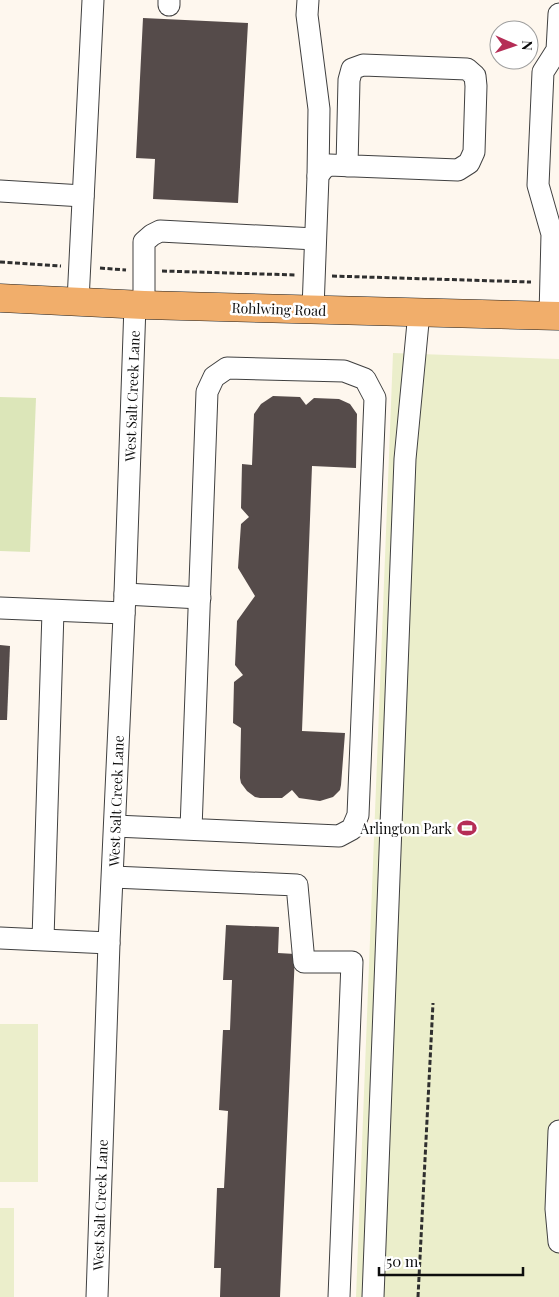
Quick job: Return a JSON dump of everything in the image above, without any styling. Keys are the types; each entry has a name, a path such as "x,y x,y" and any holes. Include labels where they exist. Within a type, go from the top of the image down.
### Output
{"main road":[{"name":"Rohlwing Road","path":"0,298 139,305 554,316"}],"street":[{"path":"78,302 93,0"},
{"path":"308,0 307,16 319,109 313,309"},
{"path":"554,316 550,283 555,249 538,185 543,72 557,50 559,14"},
{"path":"318,176 322,169 329,165 347,166 458,170 469,163 474,152 475,76 467,69 363,65 352,69 349,80 347,166"},
{"path":"0,191 83,196"},
{"name":"West Salt Creek Lane","path":"97,1297 109,943 124,604 139,305 144,270 144,242 160,231 315,239"},
{"path":"373,1297 405,469 419,312"},
{"path":"115,826 339,836 352,828 358,815 375,398 364,379 344,371 227,368 214,377 207,392 191,829"},
{"path":"0,608 53,610 200,598"},
{"path":"43,940 53,610"},
{"path":"113,878 297,885 304,962 352,962 339,1297"},
{"path":"0,938 109,943"},
{"path":"559,1131 556,1209 559,1242"}],"path":[{"path":"0,262 144,270 550,283"},
{"path":"418,1297 433,1003"}],"green space":[{"name":"Arlington Park","path":"393,353 559,359 559,1297 356,1297"},
{"path":"0,397 36,398 30,552 0,551"},
{"path":"0,1024 38,1024 38,1182 0,1182"},
{"path":"0,1208 14,1208 14,1297 0,1297"}],"building":[{"path":"143,18 248,23 238,203 153,199 155,159 136,158"},
{"path":"273,396 300,397 306,405 314,398 339,399 350,404 357,414 356,468 312,466 302,731 345,733 340,790 333,797 320,801 299,798 292,790 282,798 255,797 247,791 240,778 241,728 233,723 234,682 243,675 235,665 237,621 255,596 238,568 241,524 249,517 241,508 242,464 252,465 254,414 261,404"},
{"path":"0,645 10,646 7,720 0,720"},
{"path":"226,925 279,927 278,953 295,954 280,1297 220,1297 221,1268 214,1268 217,1188 224,1188 228,1111 219,1110 223,1030 230,1030 232,980 223,980"}],"place":[{"name":"Arlington Park","path":"467,828"}]}
